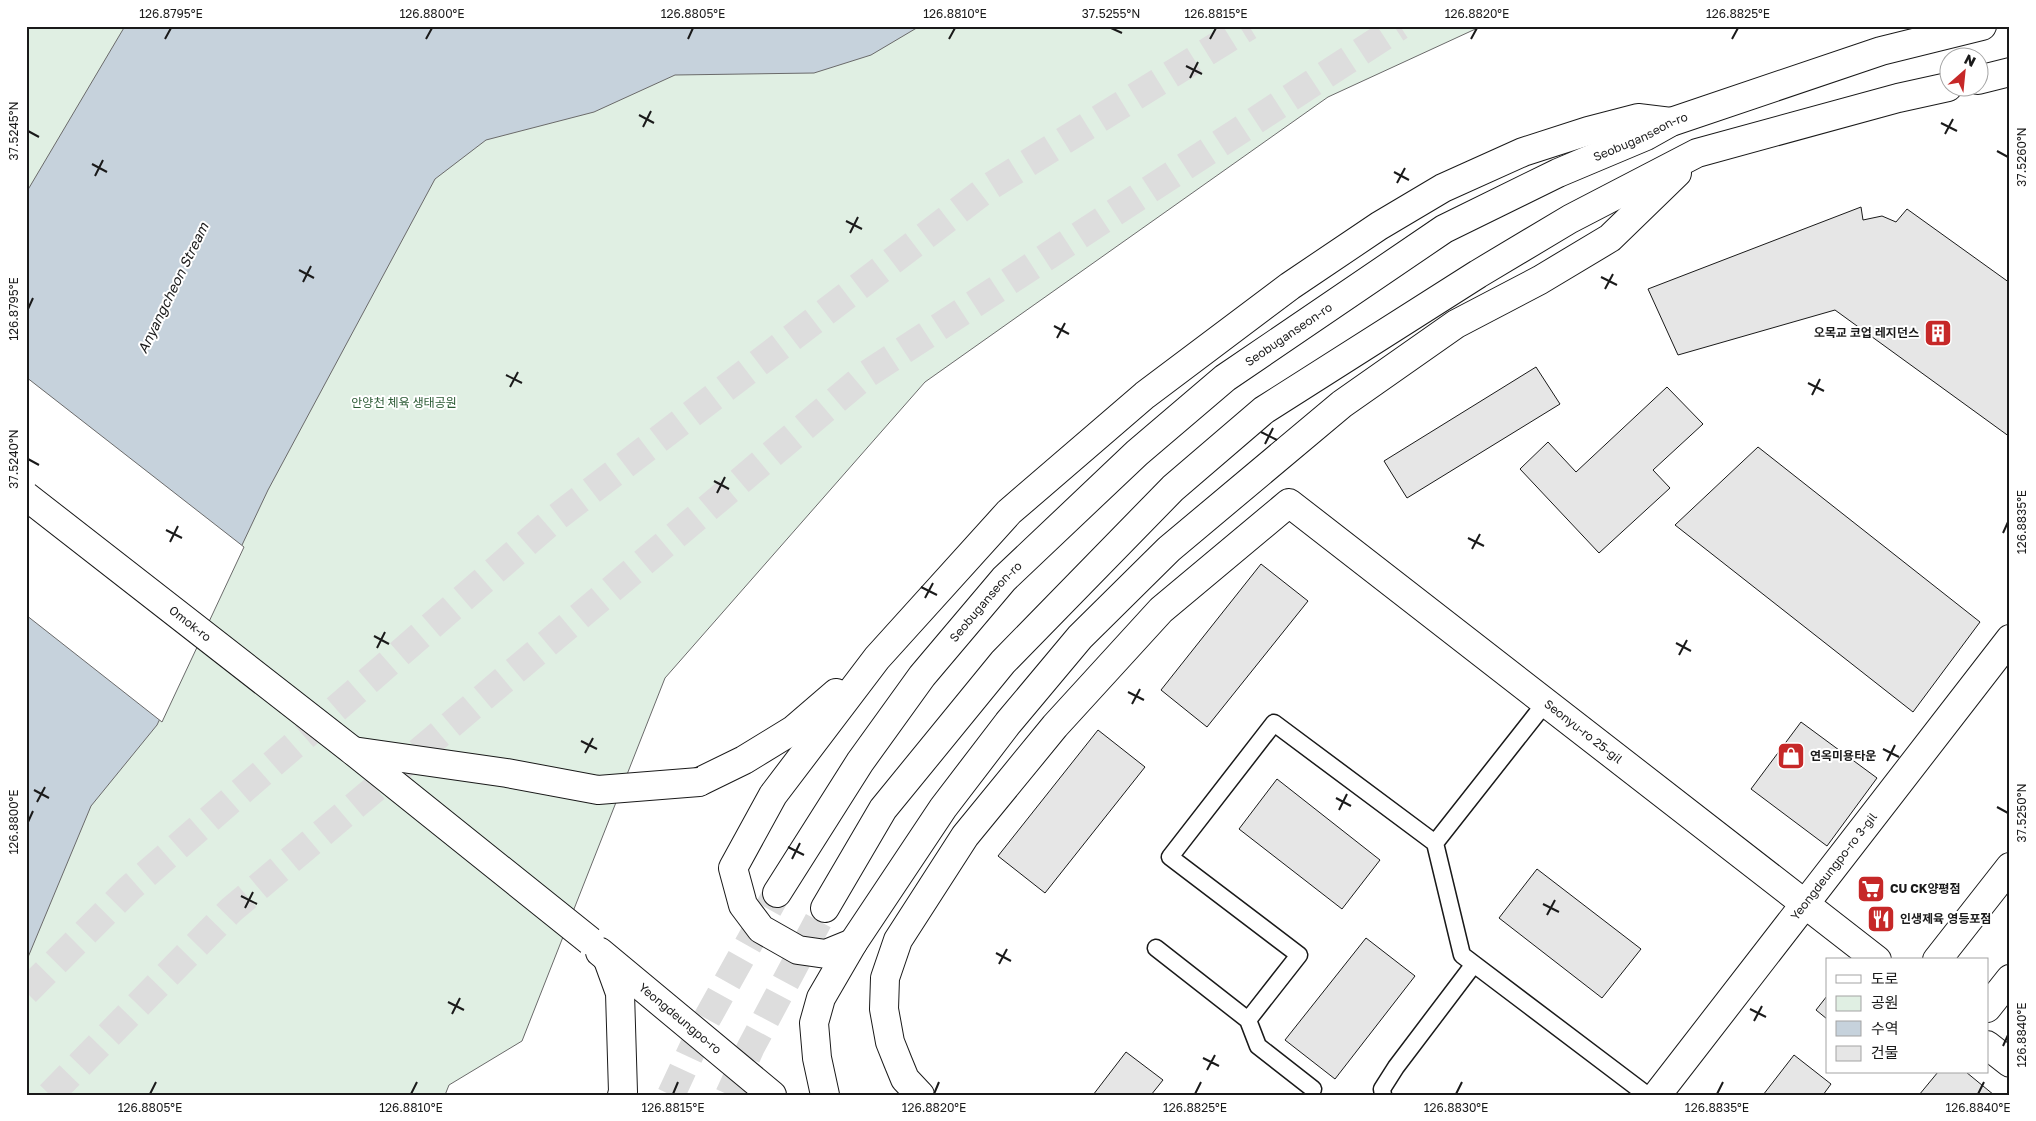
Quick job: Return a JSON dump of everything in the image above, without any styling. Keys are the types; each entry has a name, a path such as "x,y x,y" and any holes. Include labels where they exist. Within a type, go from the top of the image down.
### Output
{"main road":[{"name":"Seobuganseon-ro","path":"778,893 860,762 922,676 1004,580 1137,453 1225,378 1444,229 1558,173 1646,136 1671,122 1881,51 1982,26"},
{"path":"1988,78 2010,72"},
{"path":"825,908 883,809 1003,662 1173,488 1264,410 1379,335 1570,220 1697,153 1898,98 1938,89"},
{"path":"853,942 826,954 798,950 761,929 743,906 734,868 773,796 877,658 1009,512 1145,395 1290,286 1379,226 1443,188 1523,152 1588,131 1638,118 1671,122"},
{"path":"826,1095 817,1058 814,1023 821,998 853,942 943,808 1008,723 1080,637 1169,549 1342,404 1456,324 1540,280 1610,238 1697,153"},
{"name":"Omok-ro","path":"26,496 353,751 599,950"},
{"name":"Seonyu-ro 25-gil","path":"920,1095 906,1079 898,1062 890,1042 884,1009 885,978 898,940 965,836 1055,726 1162,610 1289,503 1874,958"},
{"name":"Yeongdeungpo-ro 3-gil","path":"1657,1095 2010,639"},
{"path":"353,751 507,773 598,790 699,782 744,760 793,730 877,658"},
{"path":"1939,958 2010,868"},
{"path":"599,950 620,993 622,1095"},
{"name":"Yeongdeungpo-ro","path":"599,950 772,1095"},
{"path":"1988,1007 2010,979"},
{"path":"1988,1046 2010,1063"}],"lane":[{"path":"1435,844 1546,702"},
{"path":"1248,1020 1299,955 1170,857 1274,723 1435,844 1462,955 1647,1095"},
{"path":"1156,948 1248,1020 1258,1046 1313,1089"},
{"path":"1383,1095 1382,1089 1396,1067 1474,964"}],"green space":[{"name":"안양천 체육 생태공원","path":"26,26 1482,26 1328,97 925,382 665,678 522,1041 449,1085 445,1095 26,1095"}],"water":[{"name":"Anyangcheon Stream","path":"125,26 920,26 871,55 814,73 675,75 594,112 486,140 435,179 268,490 157,725 91,806 26,962 26,193"}],"pier":[{"path":"26,377 244,547 162,722 26,615"}],"building":[{"name":"오목교 코업 레지던스","path":"1861,207 1863,220 1882,216 1896,222 1907,209 2010,283 2010,437 1835,310 1678,355 1648,289"},
{"path":"1536,367 1560,404 1407,498 1384,461"},
{"path":"1667,387 1703,424 1653,470 1670,488 1599,553 1520,469 1548,442 1576,472"},
{"path":"1758,447 1980,622 1913,712 1675,525"},
{"path":"1261,564 1308,601 1207,727 1161,690"},
{"path":"1801,722 1877,778 1827,846 1751,789"},
{"path":"1098,730 1145,767 1045,893 998,856"},
{"path":"1277,779 1380,860 1342,909 1239,829"},
{"path":"1537,869 1641,949 1602,998 1499,918"},
{"path":"1366,938 1415,976 1335,1079 1285,1040"},
{"path":"1826,997 1826,1018 1816,1010"},
{"path":"1126,1052 1163,1080 1151,1095 1093,1095"},
{"path":"1794,1055 1831,1084 1823,1095 1763,1095"},
{"path":"1936,1074 1968,1074 1994,1095 1919,1095"}],"tunnel":[{"path":"26,992 129,889 553,520 989,187 1249,26"},
{"path":"50,1095 231,910 867,374 1400,26"},
{"path":"671,1095 704,1024 777,893"},
{"path":"729,1095 751,1047 825,908"}],"place":[{"name":"오목교 코업 레지던스","path":"1938,333"},
{"name":"연옥미용타운","path":"1791,756"},
{"name":"CU CK양평점","path":"1871,889"},
{"name":"인생제육 영등포점","path":"1881,919"}]}
